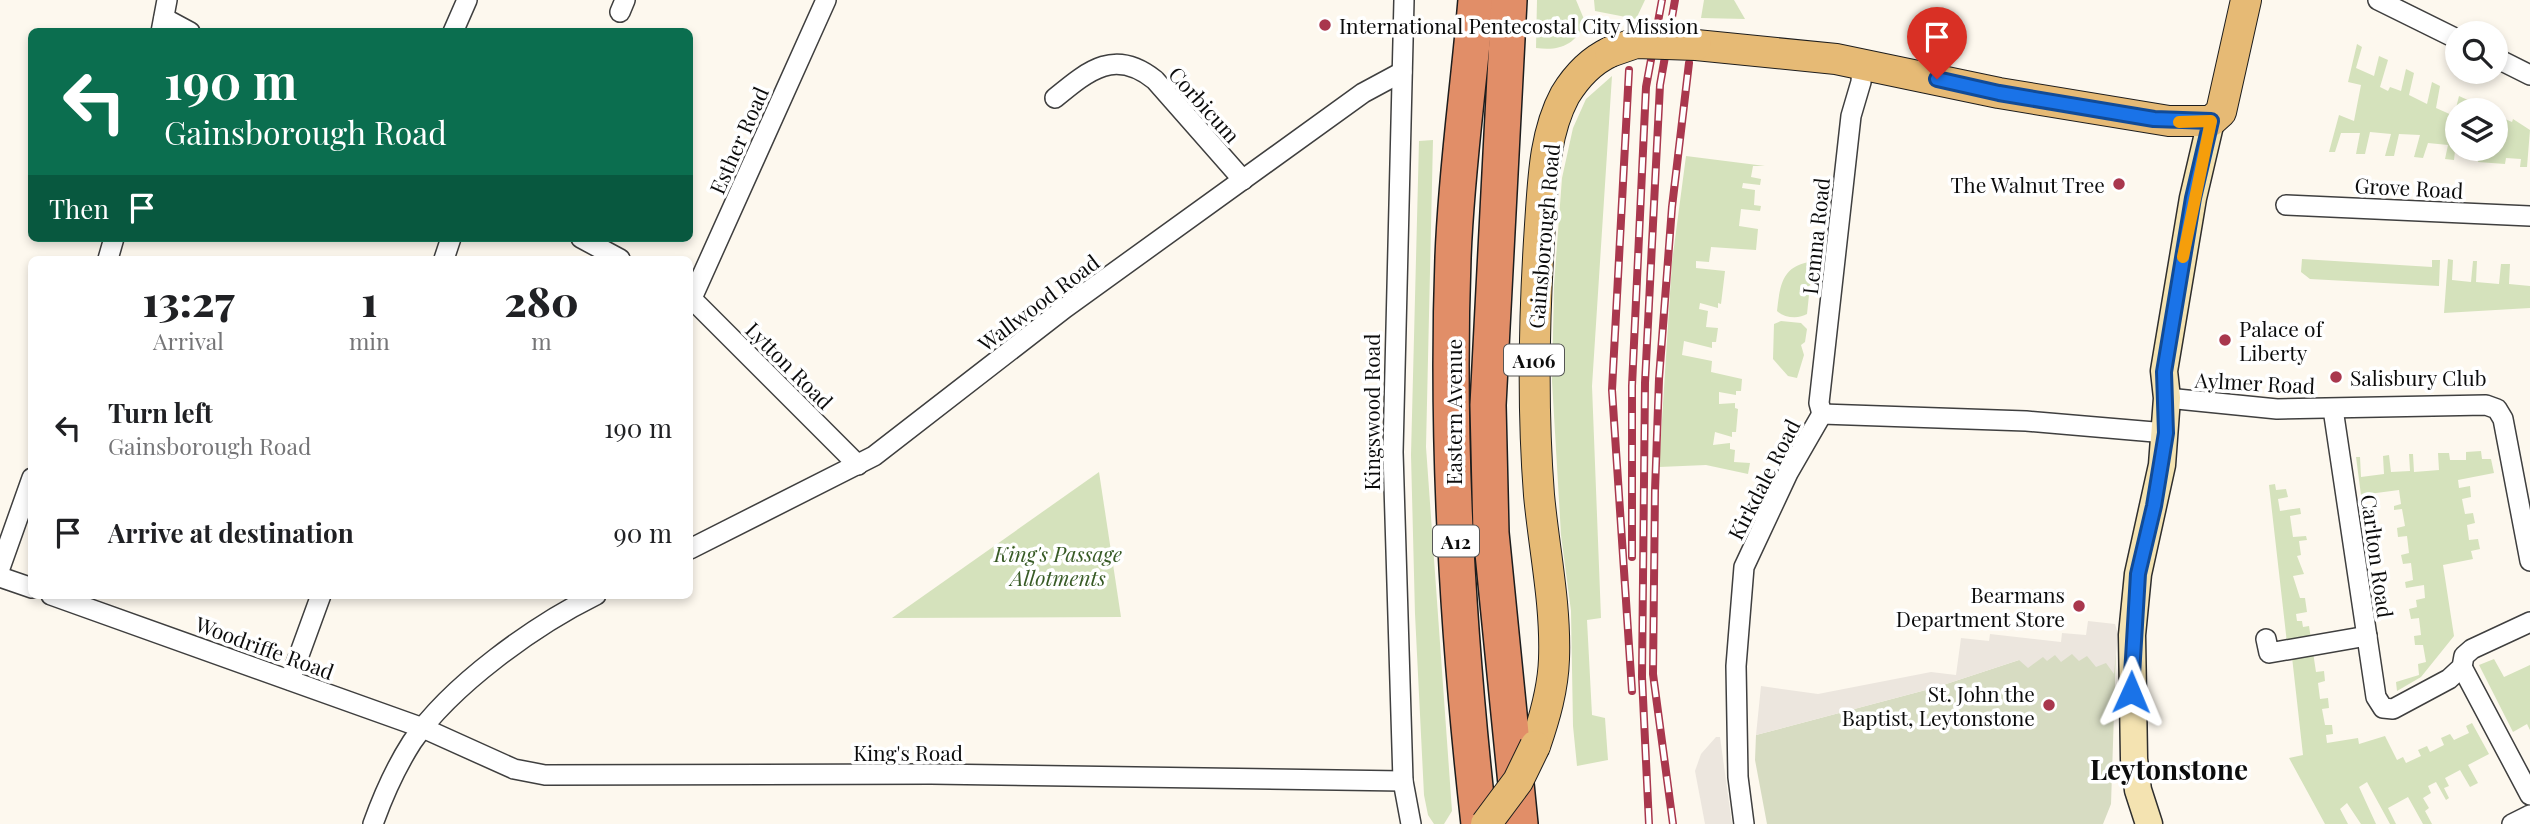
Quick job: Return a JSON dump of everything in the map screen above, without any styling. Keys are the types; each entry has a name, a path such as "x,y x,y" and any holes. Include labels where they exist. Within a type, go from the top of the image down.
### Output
{"highway":[{"name":"A12","path":"1453,257 1451,126 1463,0"},
{"name":"Eastern Avenue","path":"1476,0 1453,257 1454,513 1469,735 1479,824"},
{"name":"Eastern Avenue","path":"1508,0 1488,405 1491,533 1520,824"},
{"name":"A12","path":"1494,256 1527,0"}],"main road":[{"path":"2211,121 2221,112 2246,0"},
{"name":"Gainsborough Road","path":"1486,824 1518,780 1535,746 1552,690 1554,657 1539,491 1534,383 1536,289 1544,170 1553,127 1565,96 1580,74 1610,52 1636,43 1696,45 1862,65 2107,112 2169,121 2211,121"}],"street":[{"path":"455,28 467,0"},
{"name":"Esther Road","path":"693,294 826,0"},
{"name":"Kingswood Road","path":"1404,0 1393,452 1403,781 1411,824"},
{"path":"2378,0 2445,33"},
{"path":"164,16 184,28"},
{"name":"Corbicum","path":"1055,98 1095,68 1116,63 1138,66 1154,80 1243,180"},
{"path":"2508,64 2530,75"},
{"name":"Lemna Road","path":"1822,414 1819,403 1850,116 1861,82 1862,65"},
{"name":"Wallwood Road","path":"693,548 858,465 887,447 1065,308 1363,93 1402,72"},
{"path":"2145,823 2134,759 2132,635 2138,574 2154,506 2166,433 2167,398 2164,372 2193,198 2211,121"},
{"name":"Grove Road","path":"2286,205 2530,216"},
{"path":"588,242 614,256"},
{"name":"Lytton Road","path":"693,300 858,465"},
{"name":"Aylmer Road","path":"2167,398 2277,409 2486,405 2497,409 2503,419 2530,561"},
{"name":"Carlton Road","path":"2333,409 2376,697 2383,708 2393,709 2449,680 2462,667"},
{"name":"Kirkdale Road","path":"1744,824 1738,777 1736,666 1744,566 1788,473 1822,414 2026,421 2166,433"},
{"path":"0,568 28,489"},
{"path":"0,577 28,587"},
{"name":"Woodriffe Road","path":"62,599 423,728"},
{"path":"290,680 320,599"},
{"path":"373,824 399,765 423,728 462,689 508,651 590,599"},
{"path":"2530,622 2472,649 2464,656 2462,667 2530,796"},
{"path":"2266,639 2269,653 2367,636"},
{"name":"King's Road","path":"423,728 514,769 545,775 931,774 1403,781"},
{"path":"2512,824 2530,815"}],"green space":[{"path":"1537,0 1576,0 1586,24 1566,45 1536,48"},
{"path":"1594,0 1645,0 1636,19 1595,11"},
{"path":"1704,0 1734,0 1745,19 1701,18"},
{"path":"2357,44 2362,47 2356,68 2374,76 2379,56 2388,60 2380,87 2388,91 2390,87 2401,91 2406,69 2414,73 2409,95 2427,104 2432,82 2440,86 2436,108 2445,112 2445,145 2428,143 2423,158 2414,157 2420,135 2399,134 2394,156 2385,156 2391,134 2370,132 2365,154 2356,154 2360,133 2341,133 2335,152 2329,152 2339,115 2354,121 2361,85 2348,82"},
{"path":"1612,76 1592,386 1601,618 1587,620 1592,715 1605,718 1608,760 1577,766 1573,726 1571,611 1561,535 1552,381 1554,285 1562,178 1573,128 1586,99"},
{"path":"2513,119 2530,130 2527,167 2520,167 2521,159 2508,158 2508,120 2512,122"},
{"path":"1433,140 1426,447 1452,811 1444,824 1434,824 1428,815 1424,795 1411,455 1419,141"},
{"path":"1686,156 1765,166 1753,166 1751,177 1761,179 1760,185 1743,183 1742,188 1755,190 1754,205 1761,206 1760,211 1741,209 1739,226 1758,229 1756,250 1711,247 1709,262 1696,261 1696,268 1725,271 1721,304 1718,303 1718,308 1700,303 1699,309 1708,311 1706,327 1718,328 1716,342 1712,342 1712,348 1684,341 1682,355 1712,361 1711,372 1742,379 1741,391 1736,391 1736,395 1719,392 1719,404 1735,403 1735,408 1738,409 1736,432 1732,432 1732,437 1715,432 1713,445 1730,443 1730,449 1735,450 1734,462 1750,463 1748,474 1706,465 1659,467 1672,262"},
{"path":"2478,161 2506,161 2505,164"},
{"path":"2302,259 2432,267 2432,260 2440,260 2439,286 2310,279 2301,272"},
{"path":"2448,259 2453,260 2452,280 2471,282 2473,261 2477,261 2476,282 2499,284 2501,264 2510,264 2509,284 2530,286 2530,308 2444,313"},
{"path":"1809,262 1813,266 1811,283 1806,292 1809,295 1807,314 1792,317 1780,313 1777,311 1779,294 1787,273"},
{"path":"1781,321 1801,323 1807,329 1805,342 1801,345 1804,355 1797,378 1788,376 1773,359 1774,324"},
{"path":"2481,451 2482,459 2491,459 2494,473 2458,480 2459,488 2470,486 2471,497 2462,499 2465,514 2473,513 2475,523 2467,525 2469,540 2478,539 2480,549 2471,551 2473,559 2443,565 2454,636 2421,677 2397,691 2396,682 2419,675 2418,664 2426,662 2423,645 2415,645 2414,636 2421,635 2419,618 2411,619 2409,609 2417,607 2416,600 2425,598 2424,585 2406,588 2405,582 2413,580 2411,563 2403,564 2401,555 2409,553 2407,536 2398,537 2397,528 2405,526 2402,509 2394,510 2394,506 2401,504 2399,490 2361,495 2356,457 2360,457 2361,477 2384,474 2383,456 2389,455 2391,472 2410,471 2409,454 2413,454 2414,472 2439,470 2438,453 2449,453 2450,460 2466,460 2466,452"},
{"name":"King's Passage Allotments","path":"1099,472 1121,617 892,618"},
{"path":"2275,484 2276,490 2286,489 2288,497 2278,499 2280,511 2300,508 2301,514 2290,516 2293,537 2306,536 2307,540 2299,541 2301,555 2297,556 2304,574 2293,576 2300,598 2305,598 2307,612 2296,614 2297,621 2302,621 2303,627 2309,626 2311,639 2287,643 2269,485"},
{"path":"2080,650 2116,653 2111,804 2103,824 1767,824 1755,760 1756,735 1937,687 2019,660"},
{"path":"2313,652 2316,672 2324,671 2325,681 2318,683 2320,699 2328,698 2329,708 2322,709 2325,725 2332,725 2333,734 2326,735 2327,743 2358,738 2359,744 2385,736 2397,760 2403,757 2406,763 2421,756 2418,750 2427,746 2430,752 2444,745 2441,738 2450,734 2454,740 2469,733 2466,726 2472,723 2489,754 2468,765 2478,783 2470,787 2460,770 2445,778 2449,786 2444,788 2449,798 2446,800 2436,782 2428,786 2431,793 2423,798 2429,808 2425,811 2432,824 2423,824 2408,797 2388,808 2396,824 2390,824 2367,782 2359,787 2376,824 2361,824 2347,803 2340,809 2348,824 2325,824 2289,758 2303,755 2292,657"},
{"path":"2494,659 2504,677 2530,665 2530,730 2527,724 2513,732 2479,665"}],"shaded area":[{"path":"2088,621 2115,624 2118,634 2114,674 2106,663 2096,667 2087,656 2079,661 2072,654 2061,662 2055,655 2047,661 2043,657 2028,668 2019,660 1937,687 1756,735 1761,686 1818,694 1931,672 1956,675 1961,638 1989,641 1990,634 2061,642 2062,633 2086,635"},
{"path":"1716,737 1720,737 1732,824 1705,824 1695,771 1701,754"}],"railway":[{"path":"1632,557 1632,386 1646,87 1662,0"},
{"path":"1649,824 1642,677 1645,383 1660,85 1675,0"},
{"path":"1673,824 1653,674 1655,491 1659,379 1672,207 1689,63"},
{"path":"1629,70 1612,390 1632,691"}],"slow traffic":[{"path":"2179,122 2211,121 2193,198 2183,257"}],"place":[{"name":"International Pentecostal City Mission","path":"1325,25"},
{"name":"The Walnut Tree","path":"2119,184"},
{"name":"Palace of Liberty","path":"2225,340"},
{"name":"Salisbury Club","path":"2336,377"},
{"name":"Bearmans Department Store","path":"2079,606"},
{"name":"St. John the Baptist, Leytonstone","path":"2049,705"}],"district":[{"name":"Leytonstone","path":"2169,768"}],"route":[{"path":"1937,79 1999,93 2154,119 2211,121 2193,198 2164,372 2167,398 2166,433 2154,506 2138,574 2132,635 2131,692"}]}
